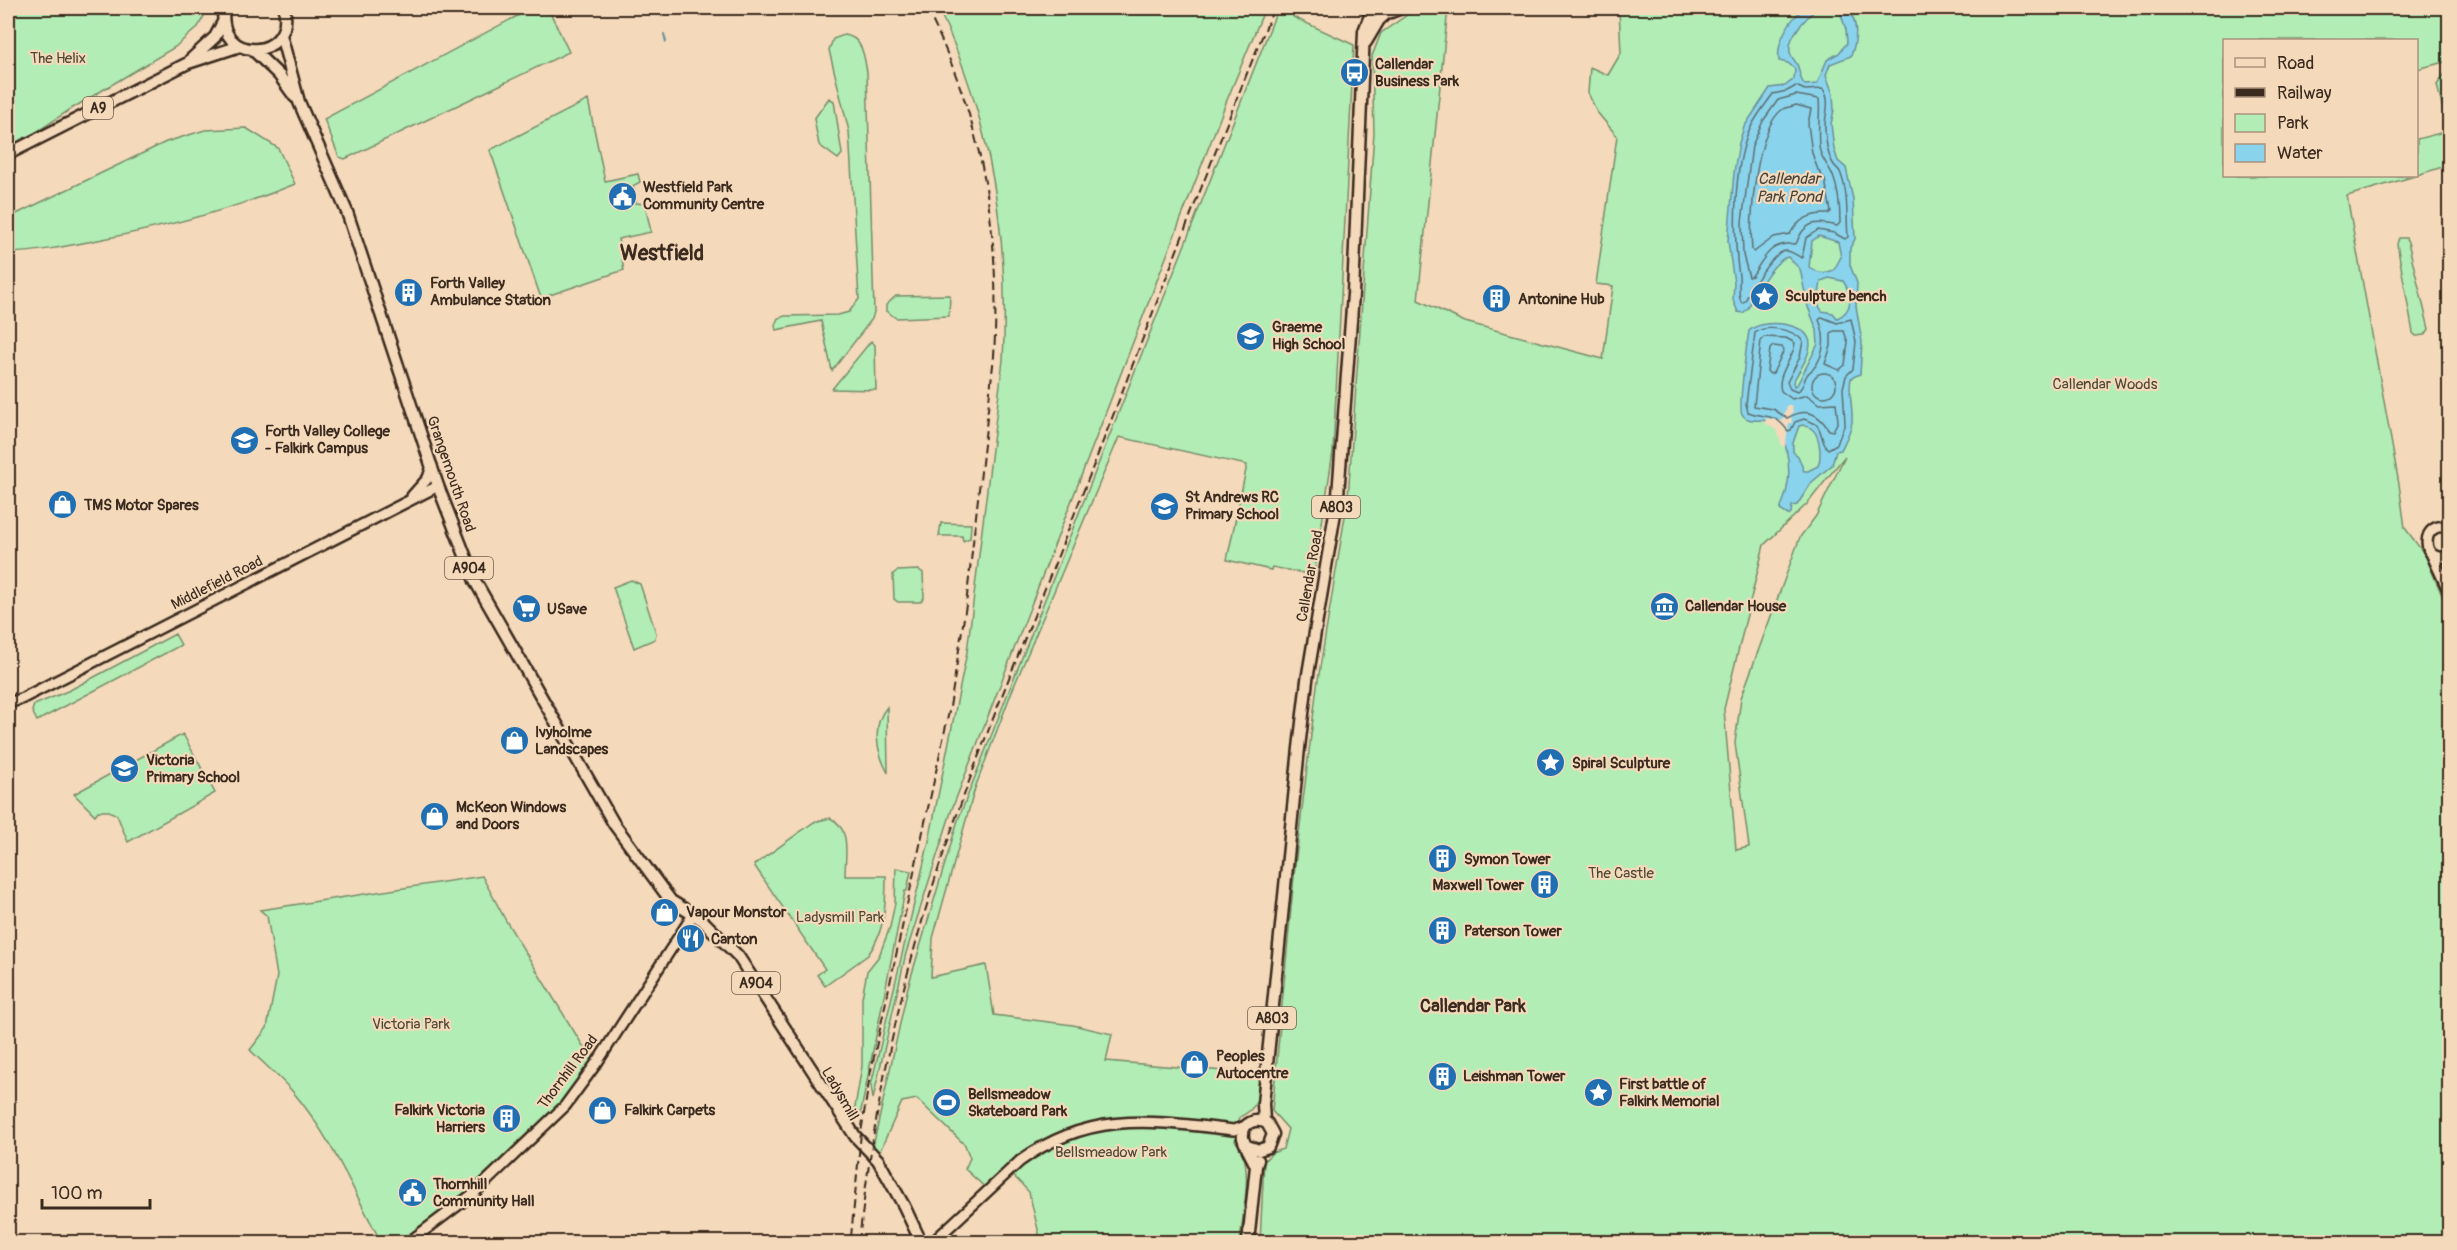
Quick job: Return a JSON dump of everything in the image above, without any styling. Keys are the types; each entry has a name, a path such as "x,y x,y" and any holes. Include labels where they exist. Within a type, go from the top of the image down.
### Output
{"main road":[{"path":"224,8 223,22 231,40 240,46 254,50 274,43 281,35 287,10"},
{"name":"Callendar Road","path":"1255,1122 1263,1104 1299,748 1338,495 1353,294 1364,31 1373,8"},
{"name":"A803","path":"1384,10 1395,12 1401,8"},
{"name":"Callendar Road","path":"1363,50 1384,10"},
{"name":"A9","path":"188,63 215,37 223,22"},
{"name":"Grangemouth Road","path":"281,35 299,102 347,212 438,486 475,581 614,824 671,900 693,915"},
{"name":"A9","path":"8,154 188,63 240,46"},
{"name":"Grangemouth Road","path":"254,50 279,75 299,102"},
{"name":"Ladysmill","path":"693,915 719,935 738,956 855,1136 878,1160 886,1173"},
{"name":"Ladysmill","path":"805,1062 816,1085 850,1141 886,1173"},
{"name":"A803","path":"1249,1241 1256,1166 1263,1149 1271,1143 1273,1134 1270,1126 1255,1122 1245,1142 1256,1166"},
{"path":"1245,1142 1255,1150 1263,1149"},
{"name":"A904","path":"886,1173 921,1242"}],"street":[{"path":"406,502 428,478 432,466"},
{"name":"Middlefield Road","path":"8,703 21,699 143,638 438,486"},
{"path":"2450,529 2441,527 2430,532 2426,542 2450,594"},
{"path":"2430,552 2440,557 2450,555"},
{"name":"Thornhill Road","path":"409,1242 473,1194 565,1106 598,1061 693,915"},
{"path":"933,1242 1020,1161 1035,1150 1072,1133 1106,1124 1142,1121 1234,1130 1255,1122"},
{"path":"1234,1130 1245,1142"}],"green space":[{"name":"The Helix","path":"8,8 205,8 204,16 198,27 175,47 71,109 8,151"},
{"path":"532,8 548,8 569,52 345,159 339,157 324,119"},
{"path":"938,8 1265,8 1227,100 952,809 906,953 873,1099 871,1085 929,841 967,652 1003,360 1003,269 993,180 972,92"},
{"name":"Bellsmeadow Park","path":"1278,8 1298,8 1293,17 1354,45 1333,452 1314,575 1272,567 1271,570 1227,560 1247,465 1119,437 1012,691 975,788 933,938 931,977 986,965 994,1015 1073,1025 1112,1034 1106,1061 1259,1074 1257,1099 1252,1109 1240,1117 1235,1141 1245,1161 1246,1174 1240,1242 1041,1242 1029,1192 1009,1171 988,1190 965,1169 970,1158 965,1145 917,1099 902,1102 879,1153 873,1147 908,987 958,820"},
{"path":"1448,8 1418,300 1465,322 1603,359 1613,286 1596,284 1617,136 1597,112 1588,93 1590,67 1608,75 1621,53 1619,8 2449,8 2449,61 2418,69 2418,39 2223,39 2223,177 2412,177 2347,196 2405,528 2425,555 2446,605 2450,710 2449,1242 1260,1242 1264,1161 1272,1153 1283,1149 1288,1129 1272,1111 1295,866 1317,686 1348,498 1374,133 1372,56 1381,33 1413,11","holes":["1845,456 1816,516 1800,537 1741,698 1735,743 1749,847 1736,850 1724,709 1764,545 1807,504"]},
{"path":"844,35 859,43 867,72 874,312 872,319 832,371 821,321 776,330 775,325 778,318 785,316 838,315 849,312 859,299 849,131 829,50 833,39"},
{"path":"2449,68 2449,165 2418,175 2418,139 2448,131 2437,85"},
{"path":"829,98 834,101 842,154 838,159 819,145 814,119"},
{"path":"588,100 605,181 638,174 640,182 633,186 636,203 645,204 651,232 618,239 624,270 541,298 490,150"},
{"path":"246,128 278,148 295,184 223,210 173,223 64,246 8,253 8,218 166,142 205,130"},
{"path":"2399,238 2406,238 2408,242 2429,329 2425,335 2416,336 2413,333 2397,244"},
{"path":"950,295 949,316 896,318 886,311 886,305 896,296"},
{"path":"871,341 875,345 876,390 832,389"},
{"path":"941,523 971,524 970,538 963,541 962,536 939,536"},
{"path":"919,570 923,573 924,598 920,602 898,602 894,599 893,574 897,571"},
{"path":"631,580 640,584 656,633 655,639 634,648 613,587"},
{"path":"175,634 181,645 37,721 32,711 34,705 70,690"},
{"path":"887,707 888,773 877,740 879,723"},
{"path":"183,734 215,793 128,842 117,815 109,811 98,811 95,815 74,794"},
{"name":"Ladysmill Park","path":"830,818 842,828 844,835 846,843 845,876 886,876 886,886 881,927 874,946 868,955 825,986 817,975 825,969 754,865 814,822"},
{"path":"896,868 911,871 860,1116 854,1113 862,1066 862,998 867,971 879,956 890,927 895,903"},
{"name":"Victoria Park","path":"482,876 506,921 583,1046 598,1061 528,1143 409,1242 381,1242 341,1164 319,1127 293,1092 250,1050 267,1028 277,976 267,916 260,910"}],"water":[{"name":"Callendar Park Pond","path":"1805,8 1818,8 1798,29 1791,42 1791,55 1805,85 1817,84 1827,60 1839,53 1847,43 1846,30 1839,8 1848,8 1854,19 1855,37 1851,56 1830,64 1826,75 1833,94 1834,110 1831,124 1834,149 1838,161 1846,168 1853,199 1855,239 1850,248 1850,265 1857,283 1856,306 1862,342 1860,374 1851,378 1852,422 1848,436 1841,450 1836,451 1832,465 1812,482 1797,505 1792,506 1791,513 1788,515 1780,510 1789,471 1784,440 1775,425 1768,421 1750,420 1742,414 1742,388 1749,331 1762,325 1780,324 1790,325 1805,333 1809,339 1809,349 1793,382 1794,386 1797,385 1818,344 1817,330 1808,307 1800,269 1788,257 1776,264 1748,308 1743,313 1738,312 1733,300 1734,283 1728,241 1739,143 1744,127 1770,88 1785,86 1794,79 1795,69 1788,63 1779,61 1779,54 1785,32","holes":["1819,236 1838,242 1841,257 1834,270 1821,272 1809,267 1812,241","1829,278 1843,281 1850,297 1849,307 1843,315 1837,318 1833,313 1822,311 1819,306 1821,281","1799,426 1811,428 1820,446 1818,466 1808,471 1804,471 1798,456 1793,452 1793,443"]}],"pier":[{"path":"1787,406 1793,406 1792,411 1794,412 1791,414 1792,423 1789,423 1785,447 1782,446 1777,431 1765,423 1766,418 1782,421"}],"waterway":[{"path":"664,34 666,42"}],"railway":[{"path":"851,1237 861,1133 870,1075 950,707 966,605 994,356 994,264 991,220 984,177 962,92 946,50 926,8"},
{"path":"859,1242 872,1146 889,1051 912,957 940,864 988,732 1274,8"}],"place":[{"name":"Callendar Business Park","path":"1354,73"},
{"name":"Westfield Park Community Centre","path":"622,196"},
{"name":"Forth Valley Ambulance Station","path":"409,292"},
{"name":"Sculpture bench","path":"1764,296"},
{"name":"Antonine Hub","path":"1497,299"},
{"name":"Graeme High School","path":"1251,336"},
{"name":"Forth Valley College - Falkirk Campus","path":"244,440"},
{"name":"TMS Motor Spares","path":"63,505"},
{"name":"St Andrews RC Primary School","path":"1164,506"},
{"name":"Callendar House","path":"1664,606"},
{"name":"USave","path":"526,609"},
{"name":"Ivyholme Landscapes","path":"514,741"},
{"name":"Spiral Sculpture","path":"1551,763"},
{"name":"Victoria Primary School","path":"125,769"},
{"name":"McKeon Windows and Doors","path":"435,816"},
{"name":"Symon Tower","path":"1443,859"},
{"name":"Maxwell Tower","path":"1545,885"},
{"name":"Vapour Monstor","path":"665,912"},
{"name":"Paterson Tower","path":"1443,931"},
{"name":"Canton","path":"690,939"},
{"name":"Peoples Autocentre","path":"1195,1065"},
{"name":"Leishman Tower","path":"1442,1076"},
{"name":"First battle of Falkirk Memorial","path":"1598,1093"},
{"name":"Bellsmeadow Skateboard Park","path":"947,1103"},
{"name":"Falkirk Carpets","path":"603,1110"},
{"name":"Falkirk Victoria Harriers","path":"506,1119"},
{"name":"Thornhill Community Hall","path":"412,1193"}],"district":[{"name":"Westfield","path":"662,253"},
{"name":"Callendar Park","path":"1473,1006"}],"park label":[{"name":"Callendar Woods","path":"2105,384"},
{"name":"The Castle","path":"1621,873"}]}
